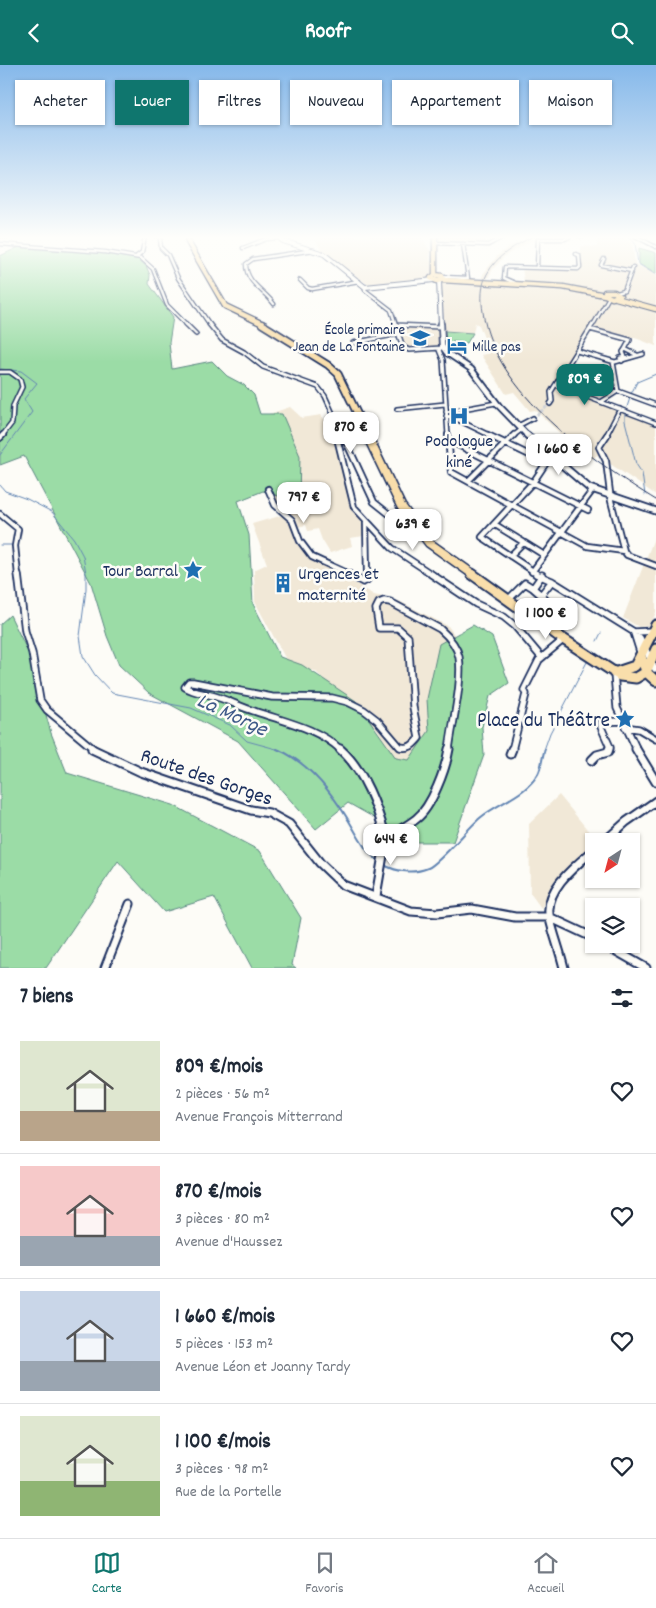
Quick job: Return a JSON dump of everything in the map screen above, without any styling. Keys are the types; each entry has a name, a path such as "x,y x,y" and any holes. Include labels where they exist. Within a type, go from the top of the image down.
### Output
{"main road":[{"path":"209,278 218,296 226,305 271,329 325,363 338,374 401,506 425,539 564,640 614,673 636,678 650,664"},
{"path":"437,279 562,285 618,296 656,307"},
{"path":"655,628 643,652 656,681"}],"street":[{"path":"157,278 167,305 196,334"},
{"path":"178,278 198,310 222,341 244,352 263,367 318,387 325,396 340,431 378,506 414,534 425,539"},
{"path":"250,278 270,297 274,304"},
{"path":"354,278 389,308 406,349 430,348 442,350 455,358 471,369 496,403 520,428 592,491 656,511"},
{"path":"365,288 450,278"},
{"path":"504,278 515,283"},
{"path":"618,296 624,291 629,278"},
{"path":"437,279 451,472 588,546 624,551"},
{"path":"300,280 308,289 358,281"},
{"path":"550,404 552,399 550,393 590,329 607,295"},
{"path":"395,325 441,327"},
{"path":"590,329 630,340 623,353 624,357 620,359 622,361"},
{"path":"353,343 398,333"},
{"path":"625,349 637,355"},
{"path":"577,351 613,362 643,354"},
{"path":"443,360 447,357 455,358"},
{"path":"613,362 618,391"},
{"path":"0,371 10,372 20,379 22,387 14,406 12,423 0,438"},
{"path":"556,385 656,423"},
{"path":"618,391 656,405"},
{"path":"601,402 618,391"},
{"path":"446,414 496,403"},
{"path":"397,409 445,404"},
{"path":"622,410 615,416 614,423 599,447 606,461 611,497 624,551 627,555 656,566"},
{"path":"446,414 546,463 532,482 484,536 532,571 542,575 634,631 643,652"},
{"path":"468,481 520,428 533,418"},
{"path":"340,431 338,442 354,507 366,523 381,535 392,548 476,604 504,617 515,626 530,647 542,657"},
{"path":"448,442 588,510"},
{"path":"268,489 275,505 292,520 300,541 312,557 334,566 359,582 366,581 368,561 366,523"},
{"path":"532,571 592,491"},
{"name":"Route des Gorges","path":"0,514 18,529 15,546 25,631 32,653 40,700 47,710 91,748 141,772 251,809 263,811 289,824 320,863 343,885 376,896 411,911 437,913 472,909 515,917 549,917"},
{"path":"494,525 544,555"},
{"path":"510,555 522,543"},
{"path":"533,588 542,575"},
{"path":"542,595 552,581"},
{"path":"509,599 525,583 542,595 551,606"},
{"path":"376,896 386,841 380,815 352,761 330,740 295,723 192,691 186,687 186,684 192,682 265,696 287,698 324,697 342,700 361,708 378,720 389,738 396,744 409,747 415,744 418,738 413,707 408,637 398,629 379,628 376,609 379,603 390,602 440,629 456,647 459,656 460,673 447,760 426,809 416,819 386,841"},
{"path":"634,631 655,628"},
{"path":"510,754 514,745 520,707 526,694 524,690 542,657 564,640"},
{"path":"614,673 617,708 630,739 656,782"},
{"path":"592,760 597,755 608,752 610,747 601,727 602,722 624,724 639,729 654,738"},
{"path":"613,833 656,801"},
{"path":"564,968 549,917 551,899 560,885 585,857"},
{"path":"105,968 130,904"},
{"path":"549,917 585,934"},
{"path":"620,953 646,968"}],"shaded area":[{"path":"359,278 427,278 367,284"},
{"path":"523,278 656,278 656,306 561,284 524,282"},
{"path":"441,282 567,288 656,310 656,346 590,326 554,386 656,425 656,495 597,455 593,459 589,457 569,442 535,410 530,411 514,392 506,394 481,355 490,353 479,325 475,323 473,333 445,331"},
{"name":"École primaire Jean de La Fontaine","path":"397,326 439,328 439,347 406,349"},
{"path":"290,407 302,418 321,415 335,433 349,499 353,512 361,518 364,530 364,536 350,538 352,546 330,553 318,529 308,531 306,525 297,527 295,518 277,505 272,492 279,457 269,414"},
{"path":"283,515 290,522 302,547 311,559 336,571 374,595 399,601 448,626 459,641 464,660 411,767 394,760 377,729 351,709 315,671 290,667 255,602 254,570 267,564 252,524"},
{"path":"656,533 656,612 650,626 639,627 623,618"},
{"path":"559,795 590,833 585,833 585,851 560,876 541,908 530,893 529,824"}],"green space":[{"path":"0,278 150,278 149,284 173,317 169,343 172,369 212,361 227,376 244,385 254,395 260,414 282,414 300,456 299,499 281,497 263,491 238,501 249,535 253,604 280,657 302,665 356,701 396,758 409,760 429,731 427,699 439,644 473,625 492,637 509,683 490,696 482,727 484,755 453,842 417,842 348,803 316,829 238,741 149,693 119,665 107,636 91,583 24,456 0,465"},
{"path":"445,331 473,333 467,343 446,341"},
{"path":"10,615 29,654 51,733 67,773 173,805 260,851 301,918 292,965 296,968 252,968 214,897 164,912 118,861 46,968 0,968 0,624"}],"waterway":[{"name":"La Morge","path":"0,369 21,371 37,383 24,399 32,412 0,455"},
{"name":"La Morge","path":"631,394 637,382 656,374"},
{"name":"La Morge","path":"630,398 625,413 625,421 636,464 642,473 645,495"},
{"name":"La Morge","path":"0,485 5,491 27,499 52,512 74,539 83,556 86,573 86,589 80,636 83,656 95,675 112,693 191,708 230,725 247,741 278,749"},
{"path":"0,545 11,545"},
{"name":"La Morge","path":"597,641 601,633"},
{"name":"La Morge","path":"544,750 550,733 587,662"},
{"name":"La Morge","path":"278,749 299,762 319,779 342,810 366,848 379,861"},
{"name":"La Morge","path":"384,865 400,871 411,872 423,870 433,865 487,812 519,793 533,782 538,774 545,749"}],"tunnel":[{"path":"533,418 550,404"}],"railway":[{"path":"485,278 482,307 491,341 506,369 526,396 576,444 656,500"}],"place":[{"name":"École primaire Jean de La Fontaine","path":"420,338"},
{"name":"Mille pas","path":"457,346"},
{"name":"Podologue kiné","path":"459,416"},
{"name":"Tour Barral","path":"193,570"},
{"name":"Urgences et maternité","path":"283,583"},
{"name":"Place du Théâtre","path":"625,719"}]}
